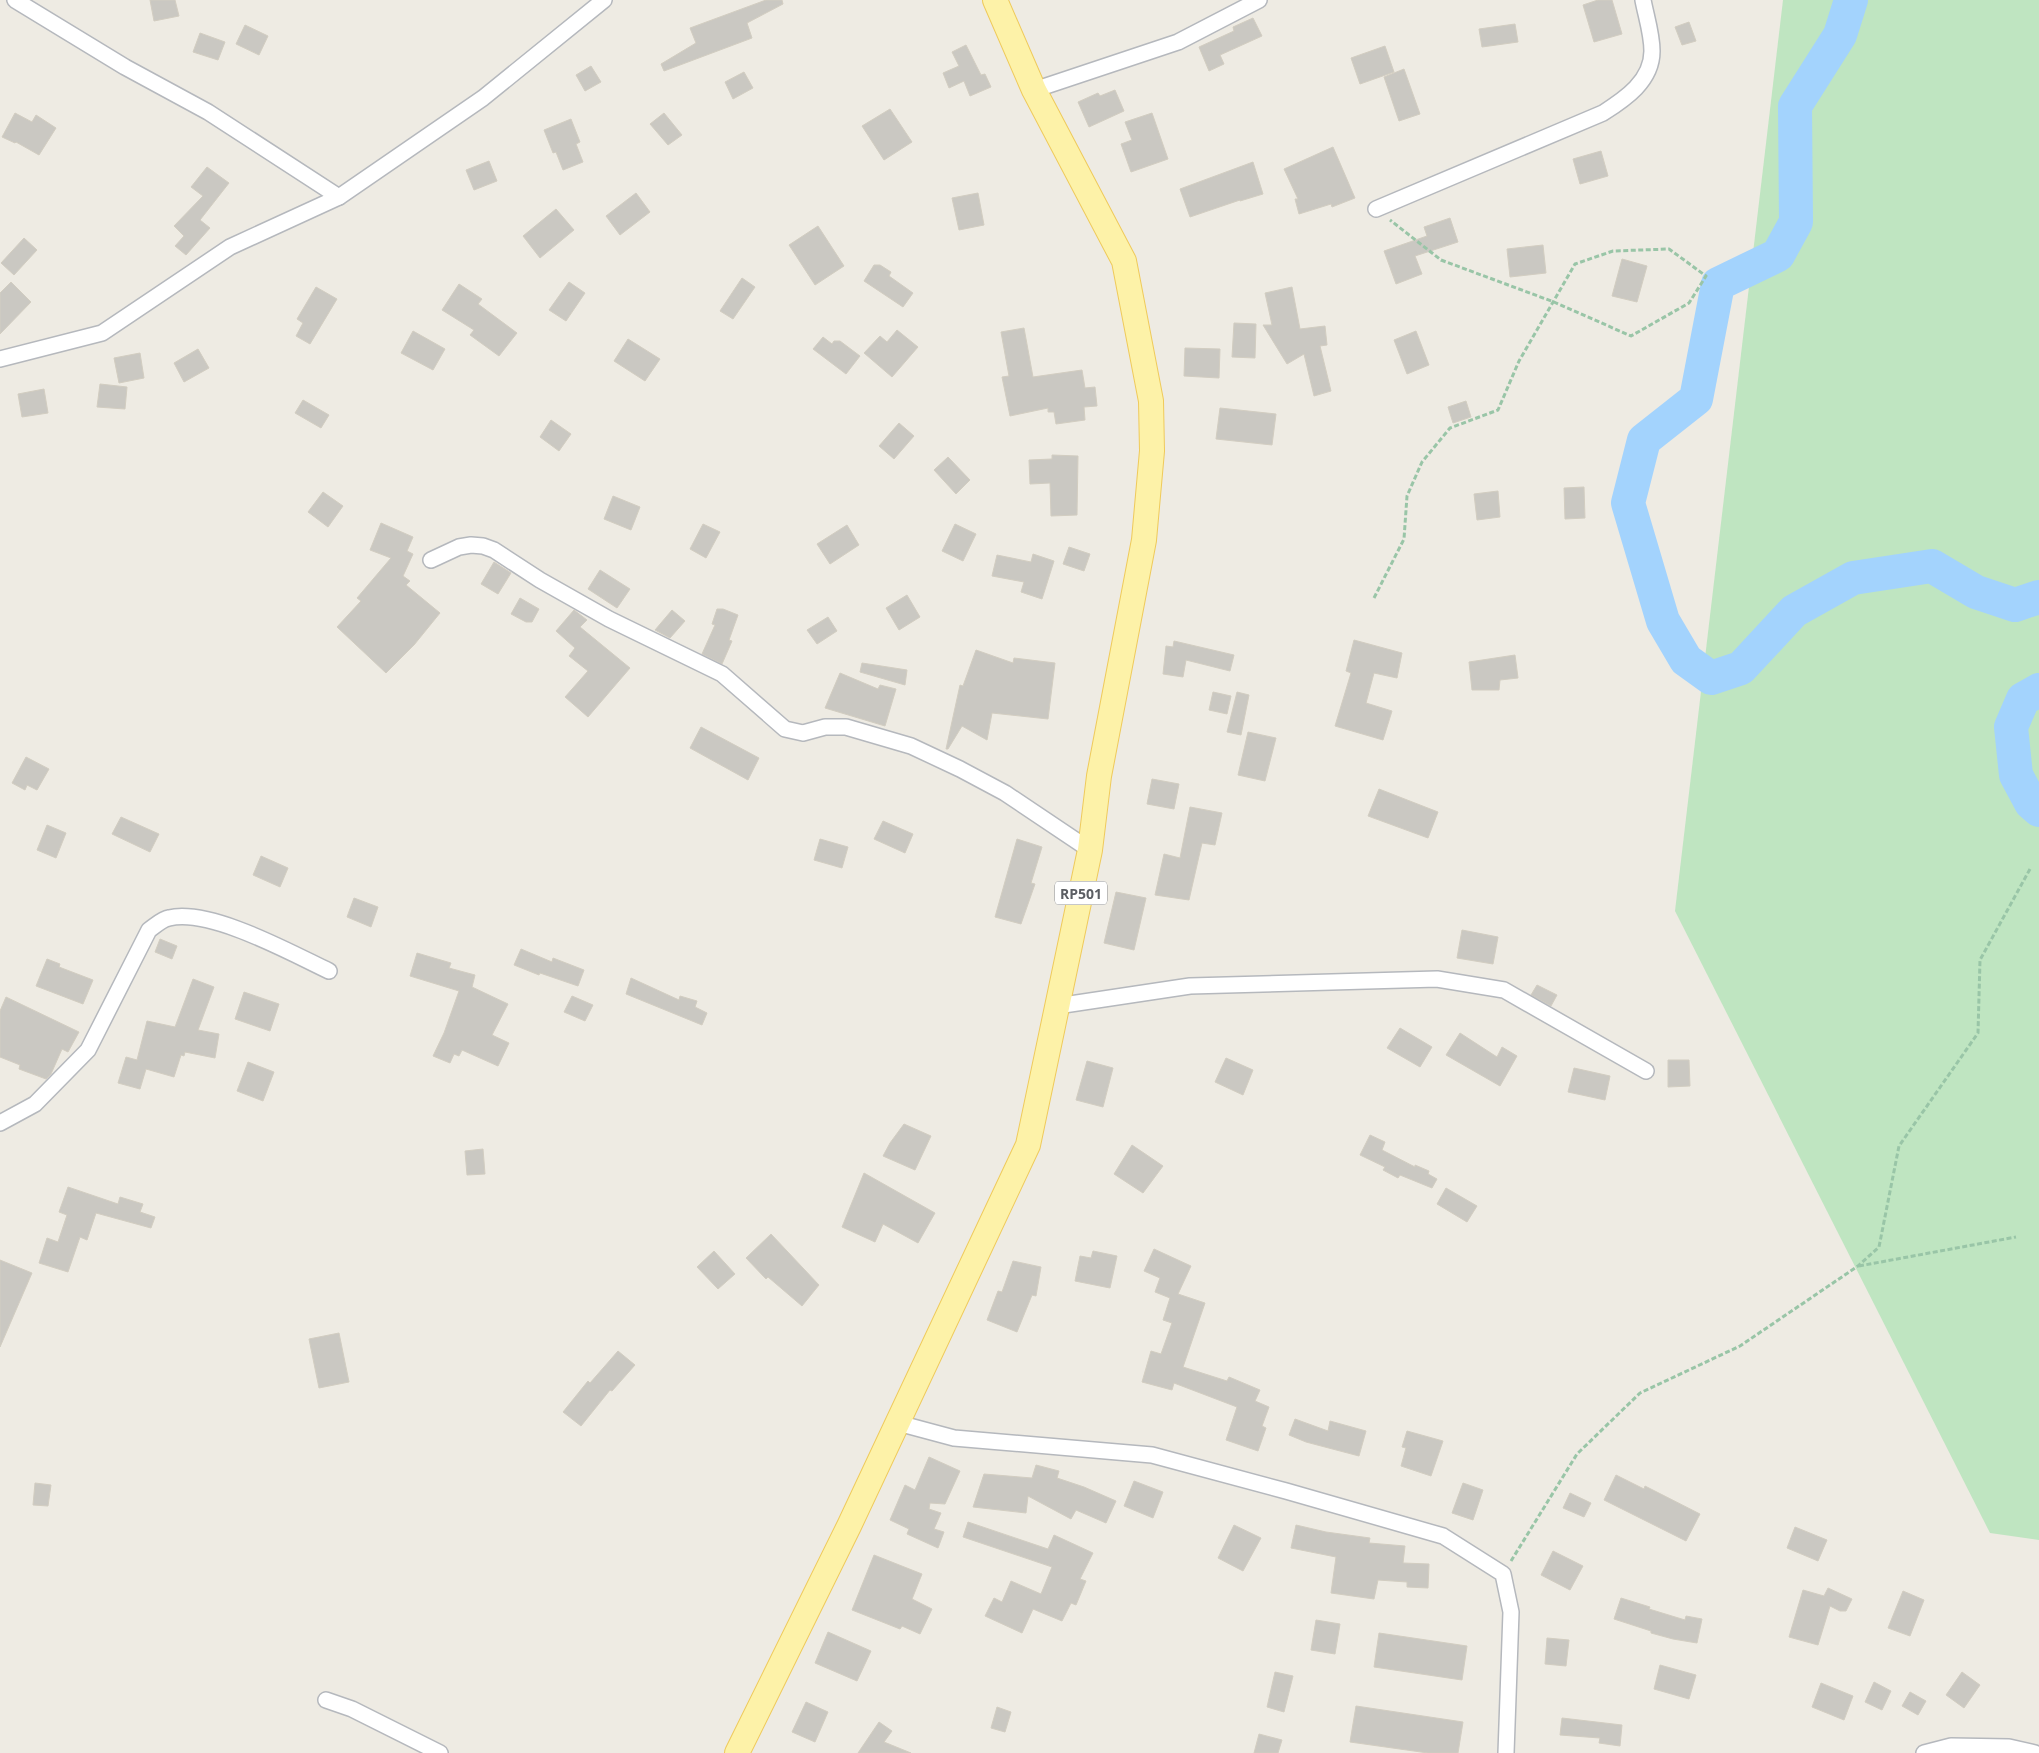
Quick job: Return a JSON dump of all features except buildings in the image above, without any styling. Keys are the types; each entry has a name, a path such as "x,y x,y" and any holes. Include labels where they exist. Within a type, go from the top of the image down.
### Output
{"main road":[{"name":"RP501","path":"738,1753 898,1423 1028,1145 1090,850 1100,776 1144,540 1152,450 1151,401 1124,261 1034,90 995,0"}],"street":[{"path":"15,0 125,67 208,112 308,175 339,197"},
{"path":"0,359 102,334 230,247 339,197 483,98 604,0"},
{"path":"1034,90 1178,42 1259,0"},
{"path":"1376,209 1603,113 1623,101 1646,75 1652,52 1643,0"},
{"path":"431,560 454,549 471,545 483,546 494,550 540,580 609,619 722,674 785,729 803,733 825,728 846,727 911,746 1005,792 1090,850"},
{"path":"0,1123 35,1104 88,1050 149,930 167,918 186,916 243,930 329,971"},
{"path":"1057,1006 1190,986 1437,980 1504,990 1646,1071"},
{"path":"898,1423 954,1438 1152,1455 1286,1490 1443,1536 1503,1574 1511,1612 1506,1753"},
{"path":"326,1700 352,1709 440,1753"},
{"path":"1924,1753 1951,1746 2008,1747 2035,1753"}],"path":[{"path":"1374,598 1404,539 1407,496 1422,462 1450,428 1498,410 1520,361 1554,302 1575,264 1614,251 1669,249 1706,276 1689,303 1631,336 1554,302 1441,260 1376,209"},
{"path":"1503,1574 1577,1454 1640,1392 1740,1346 1858,1266 1879,1247 1899,1146 1978,1033 1980,960 2030,869"},
{"path":"1858,1266 2016,1237"}],"green space":[{"path":"1783,0 2039,0 2039,1540 1990,1533 1675,911"}],"waterway":[{"path":"1851,0 1840,35 1795,106 1796,222 1778,255 1718,284 1696,399 1644,440 1628,503 1663,621 1686,660 1711,678 1741,668 1794,611 1853,578 1932,566 1976,592 2015,605 2039,597"},
{"path":"2039,690 2023,699 2011,727 2016,775 2031,803 2039,810"}]}
